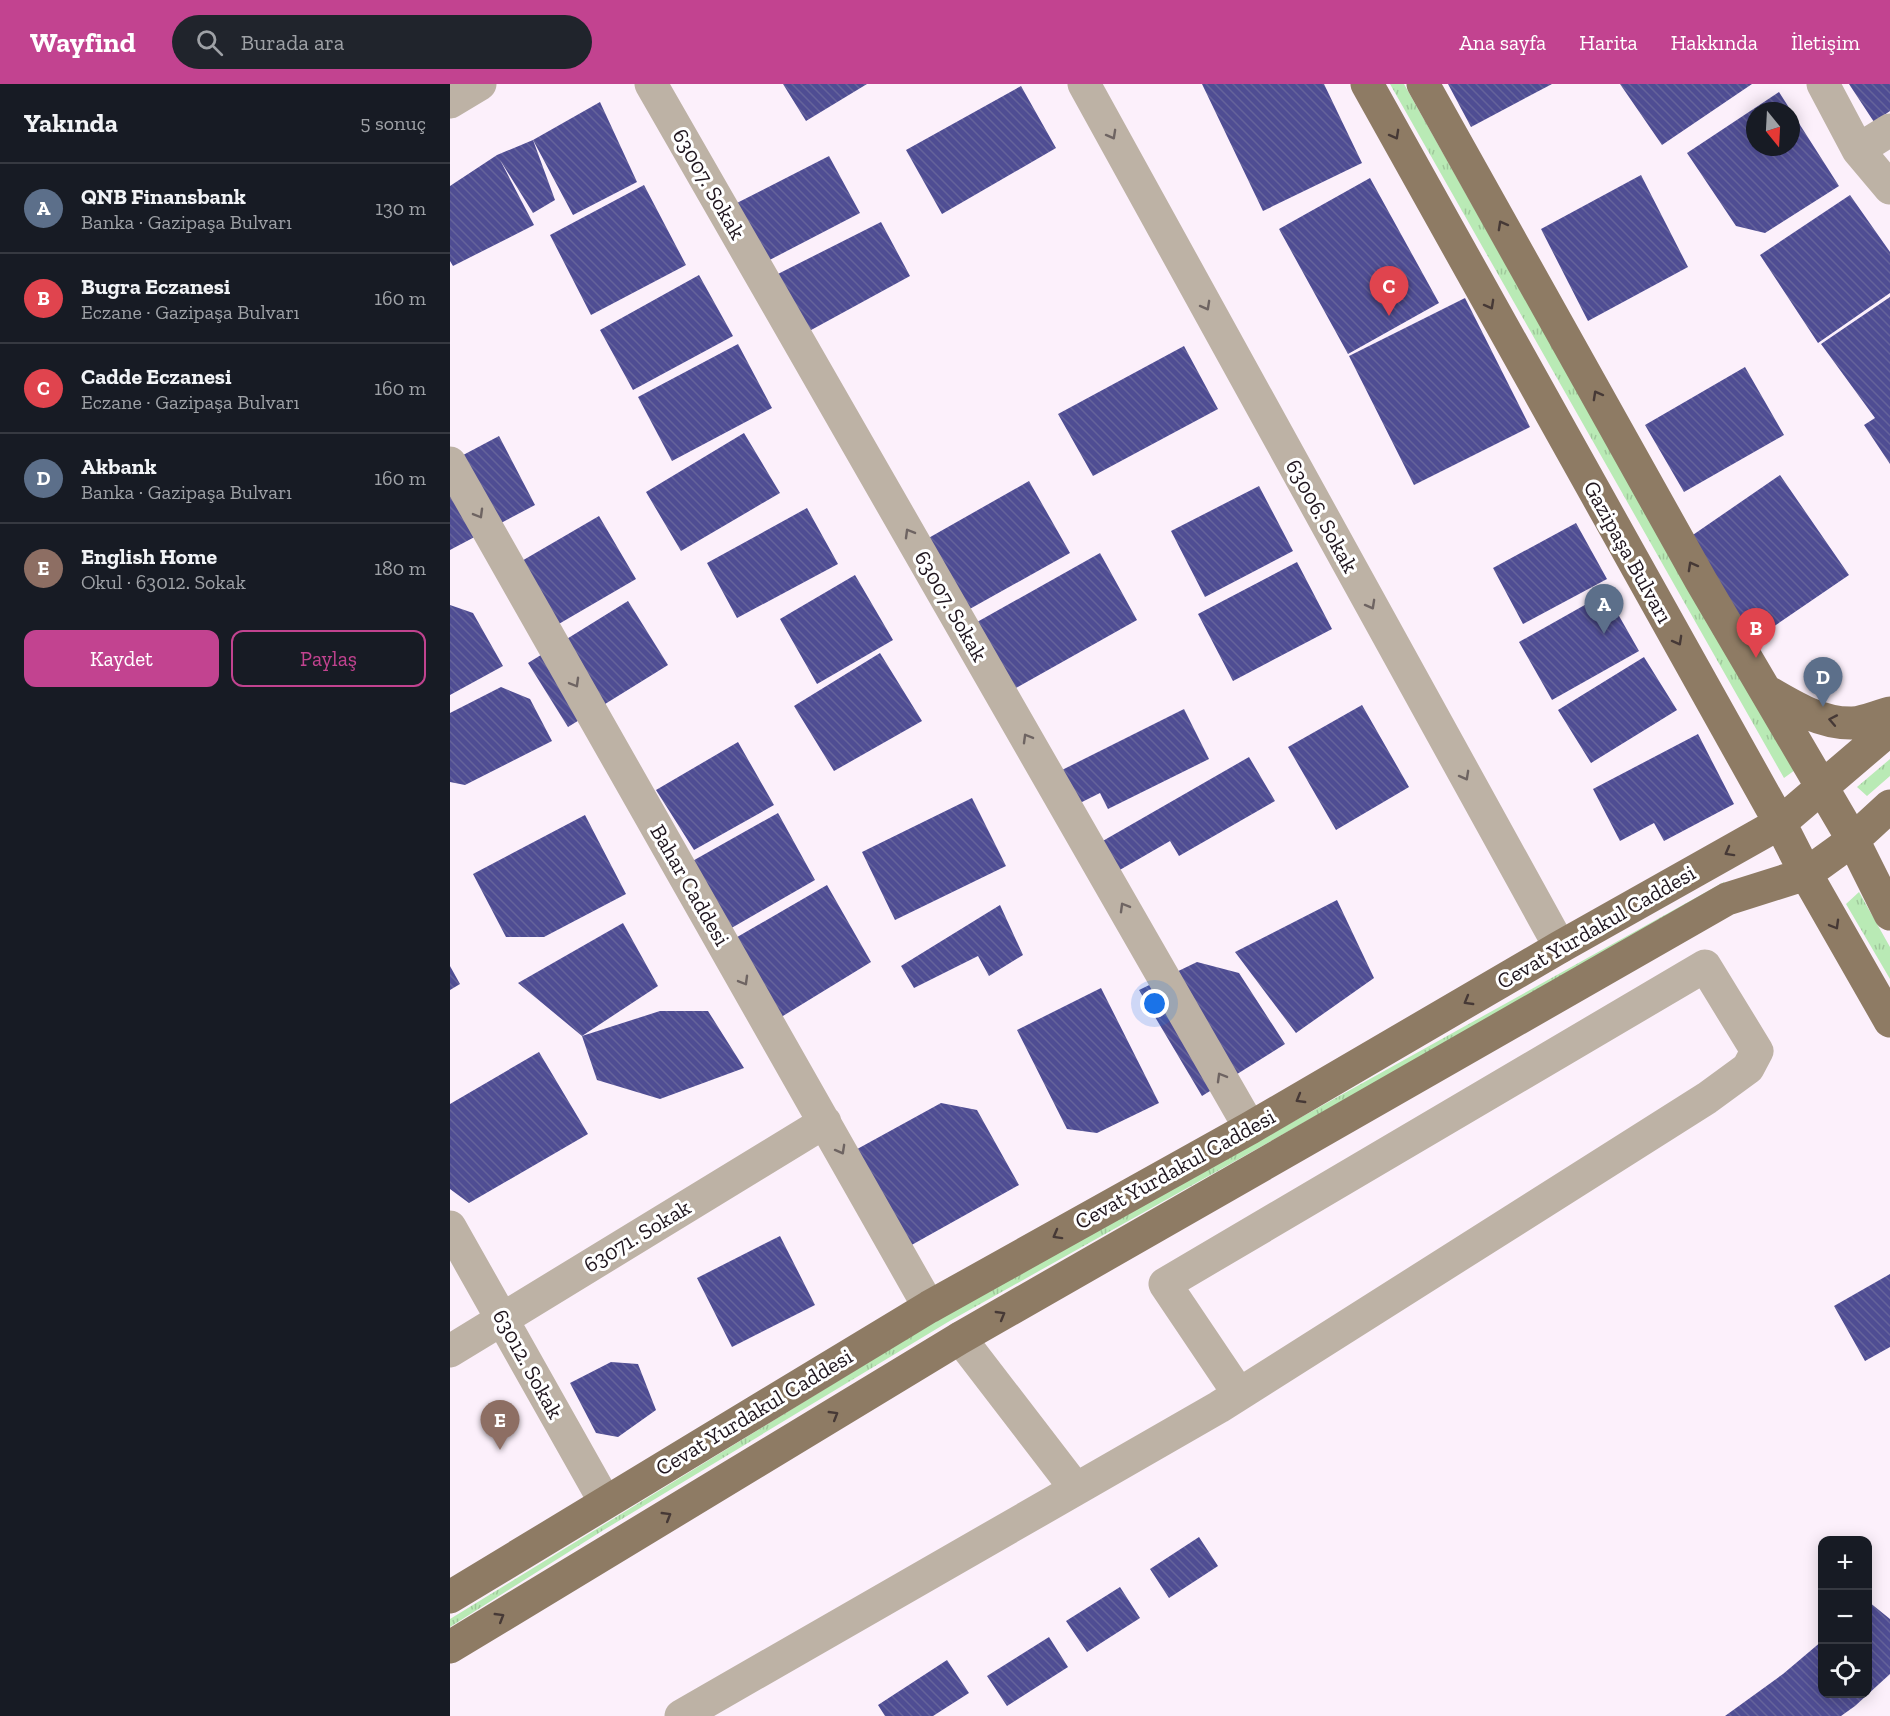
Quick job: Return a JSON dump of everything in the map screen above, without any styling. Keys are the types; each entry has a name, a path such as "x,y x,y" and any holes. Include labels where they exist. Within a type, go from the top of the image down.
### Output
{"main road":[{"name":"Gazipaşa Bulvarı","path":"1367,84 1890,1021"},
{"path":"1423,84 1701,581 1853,840 1890,914"},
{"path":"1763,689 1798,709 1832,722 1855,723 1890,713"},
{"name":"Cevat Yurdakul Caddesi","path":"450,1597 929,1307 1250,1128 1560,947 1780,824 1890,729"},
{"name":"Cevat Yurdakul Caddesi","path":"450,1647 960,1338 1727,899 1806,874 1853,840 1890,806"}],"street":[{"path":"450,102 480,84"},
{"name":"63007. Sokak","path":"651,84 1250,1128"},
{"name":"63006. Sokak","path":"1084,84 1560,947"},
{"path":"1823,84 1858,150 1890,188"},
{"path":"1858,150 1890,130"},
{"name":"Bahar Caddesi","path":"450,463 929,1307"},
{"path":"681,1716 1239,1394 1678,1117 1748,1068 1757,1051 1705,966 1165,1284 1239,1394"},
{"name":"63071. Sokak","path":"450,1351 825,1122"},
{"name":"63012. Sokak","path":"450,1227 605,1502"},
{"path":"960,1338 1076,1489"}],"green space":[{"path":"1390,84 1404,84 1682,577 1795,770 1784,778"},
{"path":"1890,759 1890,776 1867,796 1857,787"},
{"path":"1724,882 1726,886 948,1322 602,1531 450,1627 450,1619 942,1317"},
{"path":"1859,892 1890,947 1890,979 1846,904"}],"building":[{"path":"783,84 867,84 806,121"},
{"path":"1202,84 1324,84 1362,163 1263,211"},
{"path":"1448,84 1552,84 1471,127"},
{"path":"1620,84 1752,84 1662,145"},
{"path":"1849,84 1890,84 1890,111 1874,122"},
{"path":"1021,86 1056,148 942,214 906,150"},
{"path":"1779,92 1785,102 1764,102"},
{"path":"600,102 637,182 573,215 533,140"},
{"path":"1746,114 1746,156 1800,156 1800,125 1839,186 1765,233 1736,226 1687,153"},
{"path":"533,140 555,200 533,213 500,160 534,225 453,266 450,261 450,186 497,155"},
{"path":"829,156 860,213 760,265 729,207"},
{"path":"1641,175 1688,267 1588,321 1541,229"},
{"path":"1370,178 1439,303 1348,354 1279,229"},
{"path":"644,185 686,265 591,315 550,235"},
{"path":"1850,195 1890,252 1890,293 1818,343 1760,255"},
{"path":"881,222 910,276 791,341 758,284"},
{"path":"699,275 733,336 633,390 600,330"},
{"path":"1890,297 1890,464 1864,425 1875,418 1821,344"},
{"path":"1465,298 1530,427 1414,485 1349,356"},
{"path":"738,344 772,408 672,461 638,397"},
{"path":"1184,346 1218,409 1093,476 1058,414"},
{"path":"1745,367 1784,435 1684,492 1645,425"},
{"path":"744,433 780,493 681,551 646,492"},
{"path":"499,436 535,505 450,550 450,462"},
{"path":"1780,475 1849,575 1770,629 1751,632 1687,539"},
{"path":"1029,481 1070,553 959,615 918,544"},
{"path":"1259,486 1293,551 1205,597 1171,531"},
{"path":"807,508 838,564 737,618 707,563"},
{"path":"599,516 636,579 533,639 496,576"},
{"path":"1576,523 1607,579 1523,624 1493,568"},
{"path":"1100,553 1137,620 1007,693 970,626"},
{"path":"1297,562 1332,629 1233,681 1198,614"},
{"path":"855,575 893,640 817,684 780,619"},
{"path":"1606,593 1639,651 1552,700 1519,642"},
{"path":"628,601 668,665 568,727 528,663"},
{"path":"450,605 473,613 503,666 450,695"},
{"path":"880,653 922,721 834,771 794,706"},
{"path":"1644,657 1677,710 1591,763 1558,710"},
{"path":"501,687 530,699 552,741 465,785 450,782 450,713"},
{"path":"1362,705 1409,787 1336,830 1288,747"},
{"path":"1184,709 1209,759 1108,809 1100,793 1070,808 1052,775"},
{"path":"1698,734 1734,804 1664,841 1654,823 1620,841 1593,789"},
{"path":"738,742 774,805 694,850 656,790"},
{"path":"1249,757 1275,801 1179,856 1170,841 1118,871 1101,842"},
{"path":"972,798 1006,866 895,920 862,852"},
{"path":"778,813 815,880 728,930 689,863"},
{"path":"585,815 626,894 544,937 506,937 473,874"},
{"path":"827,885 871,962 778,1019 732,940"},
{"path":"1337,900 1374,978 1296,1033 1235,952"},
{"path":"1000,905 1023,955 989,976 978,956 914,988 901,966"},
{"path":"623,923 658,986 582,1036 518,983"},
{"path":"1197,962 1239,973 1285,1044 1202,1096 1139,990"},
{"path":"450,966 460,984 450,990"},
{"path":"1101,988 1159,1103 1097,1133 1067,1129 1017,1030"},
{"path":"660,1011 708,1011 744,1068 660,1099 597,1080 582,1036"},
{"path":"539,1052 588,1134 469,1203 450,1189 450,1104"},
{"path":"941,1103 977,1110 1019,1185 908,1247 850,1153"},
{"path":"780,1236 815,1305 732,1347 697,1278"},
{"path":"1890,1274 1890,1347 1865,1361 1834,1306"},
{"path":"611,1362 638,1364 656,1410 618,1437 596,1433 570,1383"},
{"path":"1199,1537 1218,1566 1169,1598 1150,1569"},
{"path":"1120,1587 1140,1618 1087,1652 1066,1621"},
{"path":"1872,1604 1890,1619 1890,1674 1872,1690"},
{"path":"1049,1637 1068,1667 1007,1706 987,1676"},
{"path":"1818,1644 1818,1698 1864,1698 1841,1716 1725,1716 1783,1674"},
{"path":"947,1660 969,1693 933,1716 885,1716 878,1705"}],"place":[{"name":"Cadde Eczanesi","path":"1389,316"},
{"name":"QNB Finansbank","path":"1604,634"},
{"name":"Bugra Eczanesi","path":"1756,658"},
{"name":"Akbank","path":"1823,707"},
{"name":"English Home","path":"500,1450"}]}
